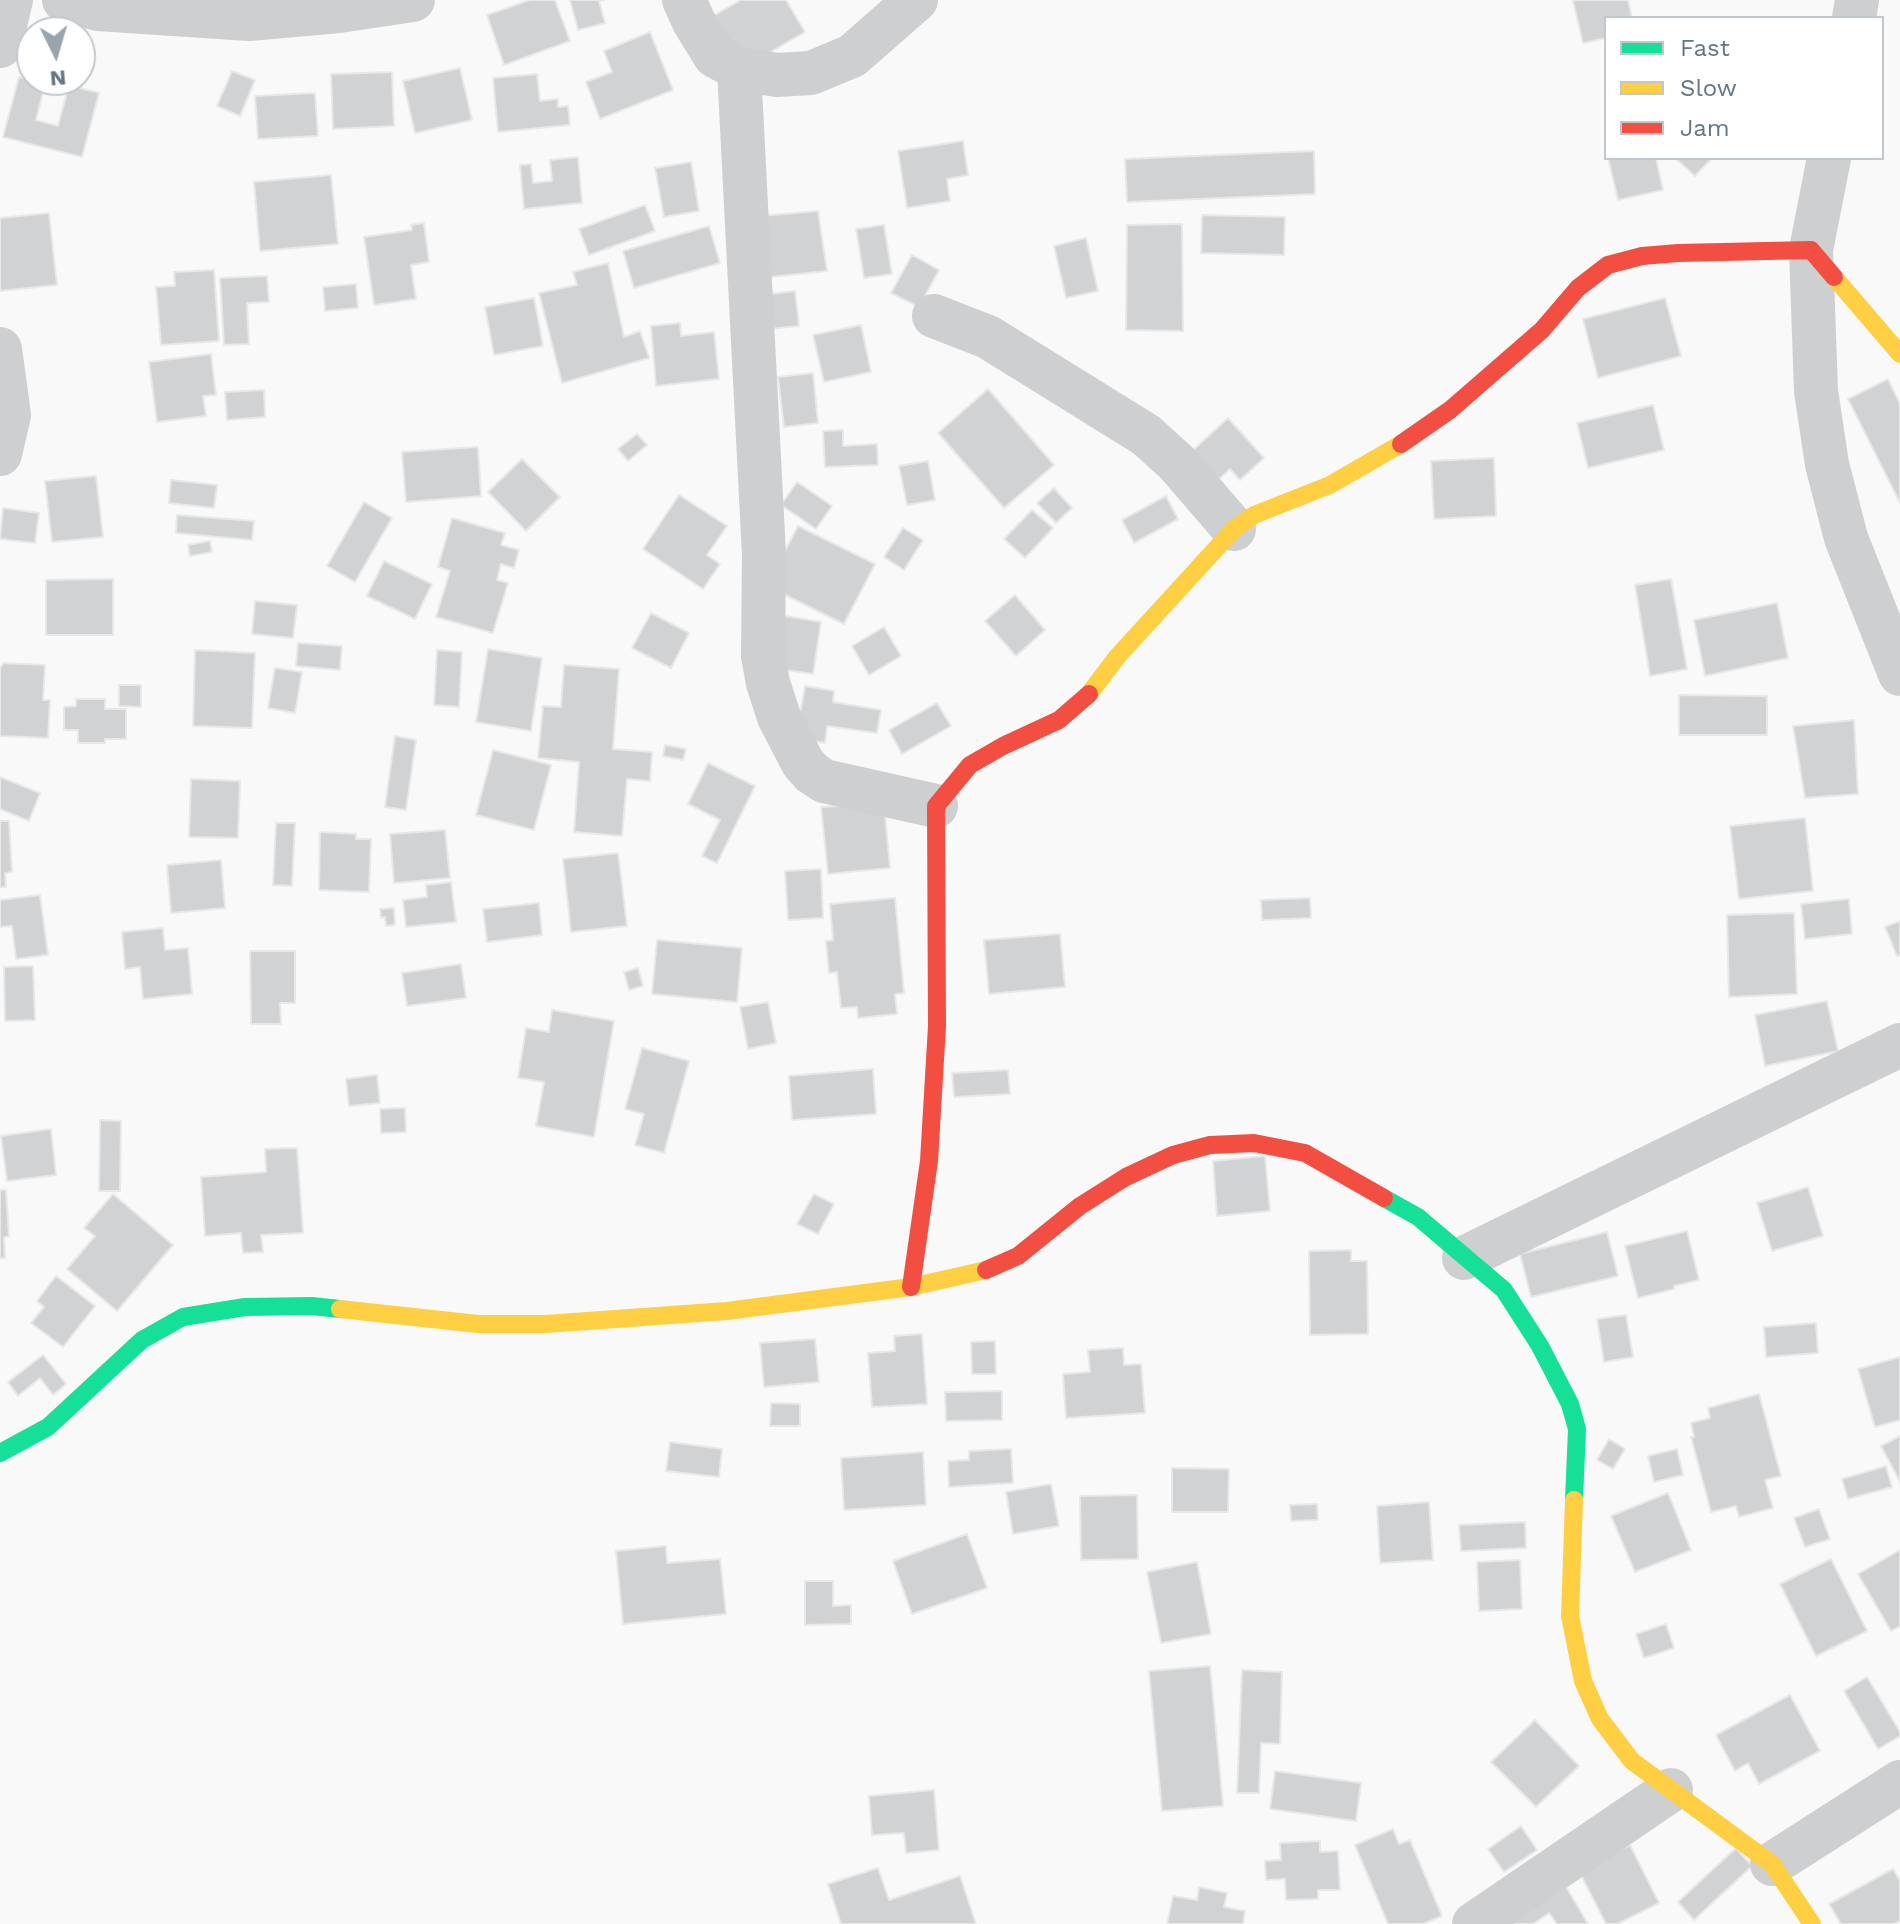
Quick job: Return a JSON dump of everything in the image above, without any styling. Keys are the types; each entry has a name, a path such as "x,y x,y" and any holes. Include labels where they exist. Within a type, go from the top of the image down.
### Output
{"street":[{"path":"0,46 11,0"},
{"path":"64,0 98,9 249,19 339,11 413,0"},
{"path":"684,0 715,56 739,69 777,75 811,73 852,56 916,0"},
{"path":"739,69 764,555 763,656 768,683 779,717 803,763 812,773 824,781 936,806"},
{"path":"1829,160 1811,250 1816,391 1827,464 1846,538 1900,674"},
{"path":"911,1287 929,1161 937,1026 936,806 970,765 1059,720 1089,694 1117,657 1234,529 1254,515 1330,485 1397,447 1450,410 1542,330 1578,288 1608,265 1642,256 1678,253 1811,250"},
{"path":"1811,250 1900,354"},
{"path":"934,316 988,337 1146,435 1177,463 1234,529"},
{"path":"0,349 9,415 0,454"},
{"path":"1464,1258 1900,1045"},
{"path":"0,1453 48,1427 142,1340 183,1317 245,1307 312,1306 478,1324 546,1324 727,1311 911,1287 978,1274 1018,1256 1080,1206 1126,1177 1173,1155 1210,1145 1254,1143 1305,1153 1418,1217 1504,1290 1540,1346 1570,1404 1577,1429 1570,1616 1583,1681 1600,1719 1632,1761 1772,1864 1812,1924"},
{"path":"1772,1864 1900,1782"},
{"path":"1474,1924 1671,1790"}],"building":[{"path":"530,0 555,0 570,41 504,65 487,15"},
{"path":"570,0 604,0 599,1 605,23 578,30"},
{"path":"741,0 786,0 805,32 743,68 713,16"},
{"path":"1628,0 1632,16 1604,16 1604,38 1583,43 1573,1"},
{"path":"650,32 673,90 600,119 586,82 612,72 604,51"},
{"path":"460,68 472,120 415,133 403,81"},
{"path":"232,71 255,80 240,116 217,106"},
{"path":"392,72 394,126 333,129 331,74"},
{"path":"537,74 540,101 558,99 558,107 568,106 570,125 498,132 493,78"},
{"path":"16,88 16,96 42,96 36,120 58,126 66,96 96,96 96,92 99,93 82,157 3,137"},
{"path":"315,93 318,136 258,139 255,96"},
{"path":"963,141 968,175 947,179 950,201 907,208 898,151"},
{"path":"1314,151 1315,194 1127,202 1125,159"},
{"path":"578,157 582,203 524,209 520,165 531,164 533,183 552,181 550,160"},
{"path":"1608,160 1656,160 1663,190 1618,200"},
{"path":"1677,160 1710,160 1695,176"},
{"path":"691,162 699,211 664,217 655,168"},
{"path":"331,175 338,244 260,251 254,182"},
{"path":"645,205 655,231 589,255 579,229"},
{"path":"818,211 827,271 770,277 761,216"},
{"path":"49,213 57,285 0,291 0,218"},
{"path":"1202,215 1285,217 1284,255 1201,253"},
{"path":"424,223 429,262 411,265 416,299 374,305 364,237 412,230 411,225"},
{"path":"1182,224 1183,331 1126,330 1127,225"},
{"path":"884,225 892,274 864,278 856,229"},
{"path":"709,226 720,263 634,288 623,251"},
{"path":"1086,238 1098,291 1066,298 1054,246"},
{"path":"912,255 939,270 919,307 891,293"},
{"path":"608,263 624,337 640,331 649,358 562,383 539,293 577,285 573,272"},
{"path":"214,270 219,341 161,345 156,287 175,286 174,272"},
{"path":"267,276 269,302 247,303 249,344 224,345 220,278"},
{"path":"356,284 358,308 325,311 323,287"},
{"path":"795,291 799,326 759,330 755,296"},
{"path":"534,298 543,346 494,355 485,307"},
{"path":"1665,298 1681,356 1598,378 1583,319"},
{"path":"680,323 681,336 714,332 719,379 656,386 651,326"},
{"path":"861,325 871,372 824,382 813,335"},
{"path":"211,354 216,395 203,396 206,416 157,422 149,362"},
{"path":"813,373 818,423 784,427 778,377"},
{"path":"1888,379 1900,404 1900,503 1848,399"},
{"path":"988,389 1054,465 1004,508 938,433"},
{"path":"264,390 265,417 227,420 225,392"},
{"path":"1653,405 1664,450 1588,468 1577,423"},
{"path":"1228,418 1264,458 1240,480 1230,469 1217,481 1190,453"},
{"path":"843,430 843,446 877,444 878,465 825,467 823,431"},
{"path":"637,434 647,445 628,461 618,449"},
{"path":"478,447 481,496 406,502 402,452"},
{"path":"1494,458 1496,516 1434,519 1431,461"},
{"path":"522,459 560,497 526,531 488,492"},
{"path":"928,461 935,500 907,505 899,466"},
{"path":"96,476 103,537 52,542 45,481"},
{"path":"171,480 217,485 214,508 169,503"},
{"path":"797,482 832,506 816,529 781,505"},
{"path":"1054,488 1072,508 1056,523 1037,503"},
{"path":"679,495 727,526 707,555 720,564 703,589 643,549"},
{"path":"1166,496 1178,519 1134,543 1122,520"},
{"path":"364,502 392,518 355,582 327,566"},
{"path":"3,508 39,513 35,543 0,539"},
{"path":"1032,510 1053,528 1025,558 1004,539"},
{"path":"177,515 254,521 252,540 176,533"},
{"path":"452,518 505,533 501,545 519,550 514,568 501,564 497,580 508,583 493,633 436,617 450,571 438,567"},
{"path":"798,526 875,564 844,624 767,586"},
{"path":"903,528 923,540 904,570 884,557"},
{"path":"210,541 212,552 190,556 188,545"},
{"path":"384,561 432,584 415,619 367,596"},
{"path":"113,579 113,635 46,635 46,580"},
{"path":"1671,579 1687,669 1650,676 1635,585"},
{"path":"1015,595 1045,630 1016,656 985,621"},
{"path":"255,601 297,605 293,638 252,634"},
{"path":"1777,603 1788,658 1705,676 1694,620"},
{"path":"651,613 689,633 671,668 632,648"},
{"path":"774,614 821,622 813,674 766,667"},
{"path":"884,627 901,656 869,675 852,646"},
{"path":"298,643 342,646 340,670 296,666"},
{"path":"488,649 542,658 531,731 476,722"},
{"path":"195,650 255,653 252,728 193,726"},
{"path":"437,650 462,652 459,707 434,705"},
{"path":"3,663 45,665 43,700 50,700 48,738 0,736 0,669"},
{"path":"564,665 619,669 613,749 652,752 650,781 627,779 622,836 574,832 579,762 538,758 543,706 561,707"},
{"path":"275,668 302,672 295,713 268,708"},
{"path":"119,685 141,685 141,707 119,706"},
{"path":"805,686 834,691 833,702 881,710 877,733 827,726 825,743 796,738"},
{"path":"1679,695 1767,696 1767,735 1679,735"},
{"path":"76,699 105,699 105,709 126,709 126,739 78,743 78,730 64,730 64,707 76,706"},
{"path":"937,703 951,726 902,754 889,730"},
{"path":"1854,720 1858,794 1805,798 1793,726"},
{"path":"395,736 416,740 406,810 385,807"},
{"path":"665,745 686,749 683,760 663,756"},
{"path":"493,750 551,765 534,830 476,815"},
{"path":"708,763 755,786 717,863 702,856 720,820 688,804"},
{"path":"0,777 40,793 29,821 0,809"},
{"path":"191,779 240,781 238,838 189,837"},
{"path":"884,804 890,868 828,874 821,807"},
{"path":"1805,818 1813,891 1739,899 1730,826"},
{"path":"0,821 9,821 12,872 5,873 6,887 0,887"},
{"path":"276,823 295,823 292,886 273,885"},
{"path":"445,830 450,878 394,883 390,834"},
{"path":"320,832 356,834 356,839 371,839 369,892 319,890"},
{"path":"618,853 627,926 571,932 563,859"},
{"path":"221,860 225,908 171,913 167,865"},
{"path":"821,869 823,918 788,920 785,871"},
{"path":"451,882 456,922 406,927 403,900 427,897 426,885"},
{"path":"40,895 48,955 16,959 12,926 0,927 0,900"},
{"path":"895,898 904,993 895,994 897,1014 858,1018 857,1007 841,1008 837,972 829,973 826,941 833,940 830,904"},
{"path":"1310,898 1311,918 1262,920 1261,900"},
{"path":"1849,899 1852,934 1805,939 1801,904"},
{"path":"539,903 542,935 487,942 483,909"},
{"path":"394,908 395,925 386,926 380,909"},
{"path":"1794,913 1797,994 1729,997 1727,915"},
{"path":"1900,921 1900,955 1897,956 1885,927"},
{"path":"163,928 165,950 188,948 192,994 143,999 140,967 125,969 122,932"},
{"path":"1060,934 1065,987 989,994 984,940"},
{"path":"657,940 742,948 737,1002 652,994"},
{"path":"250,951 295,951 295,1003 280,1003 281,1024 251,1024"},
{"path":"461,964 466,998 407,1006 402,973"},
{"path":"33,966 35,1020 5,1021 4,967"},
{"path":"638,968 643,986 629,990 624,972"},
{"path":"1827,1001 1838,1051 1765,1066 1755,1015"},
{"path":"768,1002 776,1043 748,1049 740,1007"},
{"path":"552,1010 614,1021 594,1137 536,1126 544,1082 518,1078 526,1028 549,1032"},
{"path":"642,1048 689,1061 664,1153 635,1145 644,1114 625,1109"},
{"path":"873,1069 876,1114 792,1120 789,1076"},
{"path":"1008,1070 1010,1094 954,1097 952,1073"},
{"path":"377,1075 380,1103 349,1106 346,1079"},
{"path":"405,1108 406,1132 381,1133 380,1109"},
{"path":"100,1120 121,1121 120,1191 99,1191"},
{"path":"51,1129 56,1175 7,1181 1,1136"},
{"path":"297,1148 303,1233 261,1235 263,1252 243,1253 241,1233 205,1236 201,1177 266,1172 265,1149"},
{"path":"1265,1156 1270,1211 1217,1216 1213,1161"},
{"path":"1808,1187 1823,1236 1772,1251 1757,1203"},
{"path":"0,1190 6,1190 9,1236 4,1237 5,1258 0,1258"},
{"path":"113,1194 173,1245 117,1311 67,1269 95,1236 84,1228"},
{"path":"814,1194 834,1204 818,1234 797,1224"},
{"path":"1687,1231 1699,1280 1638,1298 1625,1246"},
{"path":"1607,1232 1618,1276 1531,1297 1520,1254"},
{"path":"1351,1250 1351,1261 1367,1261 1368,1334 1310,1335 1309,1251"},
{"path":"56,1276 95,1306 63,1347 31,1323 44,1307 37,1301"},
{"path":"1626,1315 1633,1357 1604,1362 1597,1319"},
{"path":"1816,1323 1818,1353 1766,1357 1764,1327"},
{"path":"922,1334 927,1404 872,1407 868,1353 895,1351 894,1336"},
{"path":"815,1339 819,1382 764,1387 760,1343"},
{"path":"995,1341 996,1374 972,1374 971,1342"},
{"path":"1123,1348 1124,1365 1141,1364 1145,1413 1066,1418 1063,1374 1090,1372 1088,1350"},
{"path":"43,1355 66,1384 53,1395 40,1378 18,1396 8,1382"},
{"path":"1900,1357 1900,1420 1875,1427 1858,1369"},
{"path":"1002,1391 1002,1420 946,1421 945,1392"},
{"path":"1759,1394 1781,1476 1765,1480 1773,1508 1739,1517 1736,1506 1711,1512 1691,1437 1694,1437 1691,1423 1710,1418 1708,1408"},
{"path":"771,1403 800,1404 800,1426 770,1426"},
{"path":"1900,1436 1900,1482 1881,1446"},
{"path":"1609,1439 1625,1449 1613,1469 1597,1460"},
{"path":"670,1442 722,1449 719,1477 666,1471"},
{"path":"1011,1449 1013,1483 949,1487 948,1461 969,1460 969,1451"},
{"path":"1677,1449 1683,1475 1654,1482 1648,1456"},
{"path":"923,1452 926,1505 844,1510 841,1458"},
{"path":"1886,1466 1892,1487 1848,1499 1842,1479"},
{"path":"1172,1468 1229,1469 1228,1512 1172,1512"},
{"path":"1051,1484 1059,1526 1013,1534 1006,1492"},
{"path":"1668,1493 1691,1550 1635,1572 1611,1516"},
{"path":"1137,1495 1138,1559 1081,1560 1080,1496"},
{"path":"1429,1502 1433,1560 1380,1563 1377,1506"},
{"path":"1317,1504 1318,1520 1291,1521 1290,1505"},
{"path":"1819,1509 1830,1539 1805,1547 1794,1518"},
{"path":"1525,1522 1526,1548 1461,1551 1459,1525"},
{"path":"967,1534 987,1588 912,1614 893,1561"},
{"path":"666,1546 667,1563 720,1559 726,1614 623,1624 616,1551"},
{"path":"1900,1550 1900,1626 1891,1631 1858,1574"},
{"path":"1831,1559 1867,1631 1816,1656 1780,1584"},
{"path":"1520,1560 1522,1609 1479,1611 1477,1562"},
{"path":"1197,1562 1211,1634 1161,1643 1147,1572"},
{"path":"805,1581 833,1581 833,1606 851,1605 851,1624 805,1625"},
{"path":"1666,1624 1674,1648 1644,1658 1636,1634"},
{"path":"1210,1666 1223,1806 1162,1811 1149,1671"},
{"path":"1242,1670 1282,1672 1280,1744 1261,1743 1259,1793 1237,1793"},
{"path":"1867,1677 1900,1732 1900,1736 1878,1749 1844,1691"},
{"path":"1790,1695 1820,1751 1759,1784 1748,1763 1735,1771 1716,1735"},
{"path":"1535,1720 1579,1766 1536,1807 1491,1762"},
{"path":"1275,1771 1361,1783 1356,1821 1270,1809"},
{"path":"934,1790 939,1850 906,1853 904,1833 872,1835 869,1796"},
{"path":"1521,1826 1537,1850 1504,1872 1488,1849"},
{"path":"1393,1829 1399,1844 1410,1840 1442,1916 1423,1924 1388,1924 1355,1845"},
{"path":"1320,1841 1320,1852 1338,1851 1340,1890 1318,1890 1318,1899 1286,1900 1285,1879 1266,1880 1265,1861 1281,1860 1280,1843"},
{"path":"1630,1845 1659,1903 1617,1924 1606,1924 1579,1871"},
{"path":"1736,1848 1752,1866 1694,1920 1678,1902"},
{"path":"878,1868 889,1900 960,1876 976,1924 841,1924 828,1884"},
{"path":"1893,1869 1900,1881 1900,1921 1894,1924 1841,1924 1829,1904"},
{"path":"1562,1880 1588,1924 1557,1924 1549,1913 1533,1924 1495,1924"},
{"path":"1199,1887 1227,1893 1224,1907 1245,1911 1243,1924 1167,1924 1173,1896 1197,1900"}],"traffic: fast":[{"path":"1384,1198 1418,1217 1504,1290 1540,1346 1570,1404 1577,1429 1574,1500"},
{"path":"0,1453 48,1427 142,1340 183,1317 245,1307 312,1306 340,1309"}],"traffic: slow":[{"path":"1834,277 1900,354"},
{"path":"1089,694 1117,657 1234,529 1254,515 1330,485 1401,444"},
{"path":"340,1309 478,1324 546,1324 727,1311 911,1287 986,1270"},
{"path":"1574,1500 1570,1616 1583,1681 1600,1719 1632,1761 1772,1864 1812,1924"}],"traffic: jam":[{"path":"1401,444 1450,410 1542,330 1578,288 1608,265 1642,256 1678,253 1811,250 1834,277"},
{"path":"911,1287 929,1161 937,1026 936,806 970,765 1059,720 1089,694"},
{"path":"986,1270 1018,1256 1080,1206 1126,1177 1173,1155 1210,1145 1254,1143 1305,1153 1384,1198"}]}
